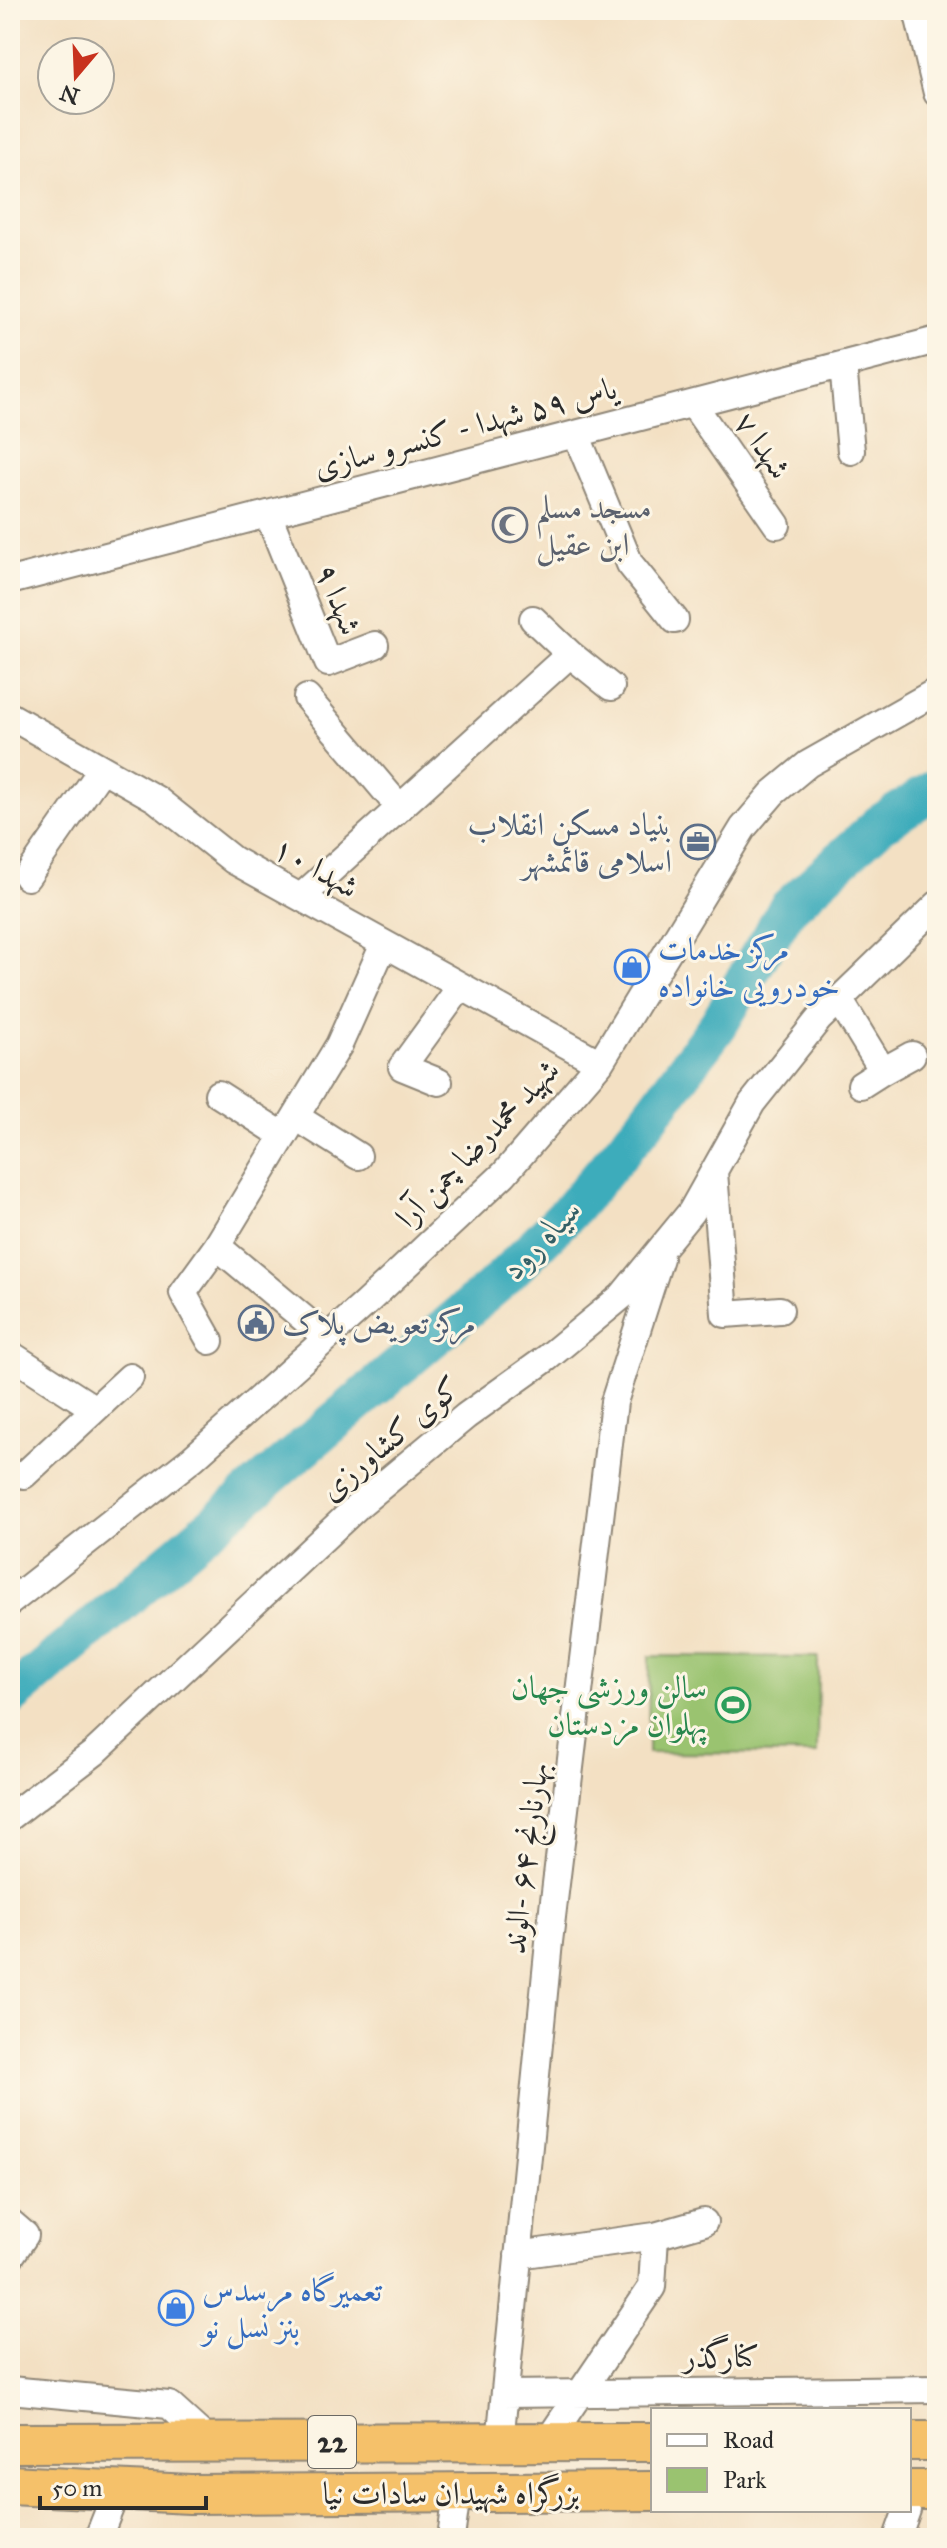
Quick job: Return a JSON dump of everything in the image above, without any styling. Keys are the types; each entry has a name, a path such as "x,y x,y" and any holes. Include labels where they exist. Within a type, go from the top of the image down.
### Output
{"highway":[{"path":"911,2441 937,2441"},
{"name":"بزرگراه شهیدان سادات نیا","path":"10,2443 651,2442"},
{"name":"بزرگراه شهیدان سادات نیا","path":"10,2485 190,2494 651,2491"}],"street":[{"path":"917,10 937,93"},
{"name":"یاس ۵۹ شهدا - کنسرو سازی","path":"10,581 937,340"},
{"path":"843,365 851,451"},
{"name":"شهدا ۷","path":"693,404 777,525"},
{"path":"576,434 630,564 675,620"},
{"name":"شهدا ۹","path":"268,514 328,663 375,645"},
{"path":"533,619 611,687"},
{"path":"301,897 570,654"},
{"name":"شهید محمدرضا چمن آرا","path":"10,1602 193,1458 504,1174 600,1063 743,828 773,793 808,764 937,691"},
{"path":"307,698 400,808"},
{"name":"شهدا ۱۰","path":"10,716 156,799 233,860 600,1063"},
{"path":"27,877 102,769"},
{"name":"کوی کشاورزی","path":"10,1817 94,1753 360,1504 466,1416 547,1358 622,1296 691,1212 752,1103 819,1019 937,905"},
{"path":"210,1341 183,1293 217,1246 339,1045 384,944"},
{"path":"439,1082 402,1067 461,986"},
{"path":"839,999 883,1071"},
{"path":"861,1085 912,1055"},
{"path":"218,1094 358,1156"},
{"path":"714,1172 725,1314 780,1310"},
{"name":"بهارنارنج ۶۴ -الوند","path":"500,2442 549,1942 614,1402 665,1243"},
{"path":"217,1246 327,1338"},
{"path":"10,1354 95,1409"},
{"path":"24,1475 130,1377"},
{"path":"10,2222 25,2235 10,2257"},
{"path":"518,2255 655,2236 704,2222"},
{"path":"547,2442 652,2287 655,2236"},
{"name":"کنارگذر","path":"505,2394 581,2391 741,2400 937,2389"},
{"path":"10,2390 169,2405 211,2443"},
{"path":"98,2538 117,2490"},
{"path":"451,2538 457,2493"},
{"path":"897,2538 908,2512"}],"green space":[{"name":"سالن ورزشی جهان پهلوان مزدستان","path":"649,1656 818,1657 817,1754 648,1753"}],"waterway":[{"name":"سیاه رود","path":"10,1697 499,1282 571,1210 645,1123 718,1025 787,909 880,824 937,788"}],"place":[{"name":"مسجد مسلم ابن عقیل","path":"510,525"},
{"name":"بنیاد مسکن انقلاب اسلامی قائمشهر","path":"698,842"},
{"name":"مرکز خدمات خودرویی خانواده","path":"632,967"},
{"name":"مرکز تعویض پلاک","path":"256,1323"},
{"name":"سالن ورزشی جهان پهلوان مزدستان","path":"733,1705"},
{"name":"تعمیرگاه مرسدس بنز نسل نو","path":"176,2308"}]}
